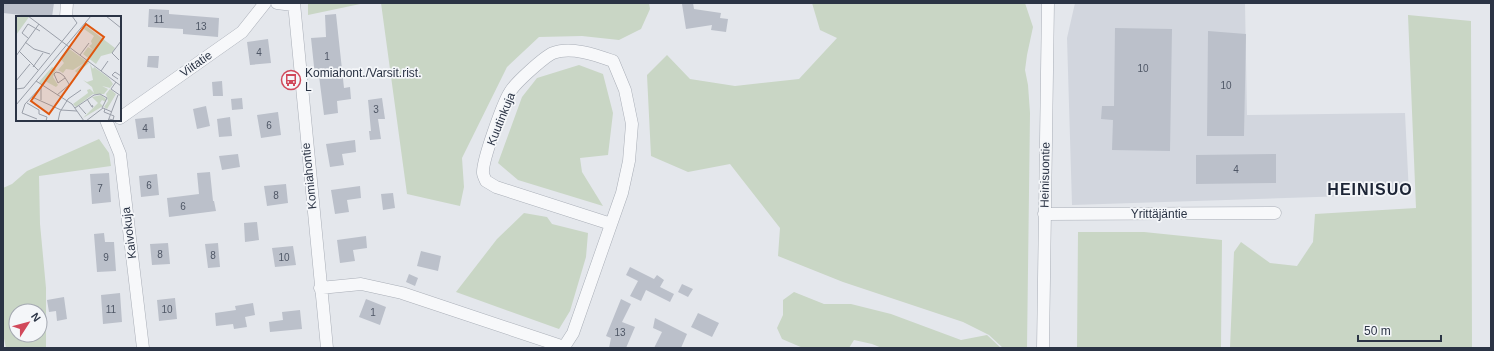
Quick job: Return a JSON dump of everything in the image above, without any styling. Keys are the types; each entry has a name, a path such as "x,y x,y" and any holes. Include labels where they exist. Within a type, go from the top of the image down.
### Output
{"street":[{"path":"66,16 67,3"},
{"name":"Viitatie","path":"121,117 242,32 265,3"},
{"path":"277,3 294,4"},
{"name":"Heinisuontie","path":"1043,348 1048,3"},
{"name":"Komiahontie","path":"294,4 320,288 327,348"},
{"name":"Kuutinkuja","path":"320,288 361,284 402,293 564,347 573,333 622,193 630,161 632,124 625,90 613,61 591,53 571,51 553,53 529,71 510,91 500,114 486,157 483,172 486,181 496,187 611,224"},
{"name":"Kaivokuja","path":"111,122 120,154 143,348"},
{"name":"Yrittäjäntie","path":"1044,214 1275,213"}],"shaded area":[{"path":"1075,3 1245,3 1247,115 1405,113 1409,194 1072,205 1067,38"}],"green space":[{"path":"308,3 365,3 308,15"},
{"path":"381,3 649,3 650,9 641,29 619,40 582,36 539,37 507,67 462,158 464,187 460,206 407,194"},
{"path":"812,3 1025,3 1033,27 1025,70 1028,85 1030,113 1027,348 1003,348 989,335 963,322 843,282 778,256 780,228 730,164 688,172 651,156 647,75 667,55 690,79 735,86 799,79 837,38 820,30"},
{"path":"1408,15 1471,21 1472,348 1230,348 1234,252 1241,242 1270,263 1297,266 1313,242 1315,214 1416,208"},
{"path":"579,65 603,74 613,113 608,155 580,158 582,172 603,206 518,180 498,163 522,97 537,78"},
{"path":"99,139 109,153 111,166 39,176 40,224 46,303 8,303 8,343 46,343 46,348 6,348 3,334 3,188 12,184 27,171"},
{"path":"524,213 547,217 552,224 588,233 586,257 570,311 559,329 456,292 497,239"},
{"path":"1078,232 1144,232 1222,240 1221,348 1077,348"},
{"path":"794,292 824,304 851,304 891,314 961,340 987,335 1001,348 882,348 854,340 849,348 803,348 782,339 777,328 783,315 783,300"}],"building":[{"path":"3,3 54,3 52,16 31,16 3,13"},
{"path":"693,3 694,9 721,13 720,18 728,19 726,32 711,30 712,25 686,29 682,4"},
{"path":"149,9 169,10 169,14 219,18 218,37 183,34 183,29 148,27"},
{"path":"336,14 344,88 350,87 351,99 337,101 338,113 324,115 319,76 315,76 311,38 326,37 325,15"},
{"path":"1115,28 1172,29 1170,151 1112,150 1113,120 1101,119 1102,106 1114,106"},
{"path":"1208,31 1246,34 1244,136 1207,136"},
{"path":"268,39 271,63 250,65 247,42"},
{"path":"148,56 159,56 158,68 147,67"},
{"path":"222,81 223,96 213,96 212,82"},
{"path":"242,98 243,109 232,110 231,99"},
{"path":"382,98 385,119 378,119 381,139 370,140 369,131 371,131 368,100"},
{"path":"206,106 210,126 197,129 193,109"},
{"path":"278,112 281,135 261,138 257,115"},
{"path":"153,117 155,138 138,139 135,119"},
{"path":"230,117 232,136 219,137 217,119"},
{"path":"355,140 356,152 342,154 344,165 330,167 326,144"},
{"path":"238,154 240,167 222,170 219,156"},
{"path":"1276,154 1276,183 1196,184 1196,155"},
{"path":"210,172 213,201 216,211 169,217 167,198 199,194 197,173"},
{"path":"109,173 111,202 92,204 90,174"},
{"path":"157,174 159,195 141,197 139,176"},
{"path":"286,184 288,203 267,206 264,186"},
{"path":"360,186 361,198 347,200 349,212 335,214 331,190"},
{"path":"393,193 395,208 383,210 381,194"},
{"path":"257,222 259,240 245,242 244,223"},
{"path":"104,233 105,242 114,242 116,271 97,272 94,234"},
{"path":"366,236 367,248 353,250 355,261 340,263 337,240"},
{"path":"168,243 170,264 152,265 150,244"},
{"path":"218,243 220,267 208,268 205,244"},
{"path":"293,246 296,265 275,267 272,248"},
{"path":"421,251 441,256 438,271 417,266"},
{"path":"630,267 654,279 657,275 664,280 660,287 674,294 670,302 646,290 641,301 630,296 638,281 626,275"},
{"path":"409,274 418,278 415,286 406,282"},
{"path":"682,284 693,289 688,297 678,292"},
{"path":"120,293 122,322 103,324 101,295"},
{"path":"64,297 67,319 57,321 56,311 49,312 47,300"},
{"path":"175,298 177,319 159,321 157,300"},
{"path":"366,299 386,307 380,325 359,317"},
{"path":"621,299 631,304 622,322 635,327 626,348 609,348 611,338 606,336"},
{"path":"253,303 255,315 245,317 247,327 234,329 233,324 216,326 215,313 236,310 235,306"},
{"path":"300,310 302,329 270,332 269,322 283,320 282,312"},
{"path":"698,313 719,323 712,337 691,327"},
{"path":"655,318 687,334 681,348 654,348 662,332 653,328"}],"place":[{"name":"Komiahont./Varsit.rist. L","path":"291,80"}],"district":[{"name":"HEINISUO","path":"1370,189"}]}
